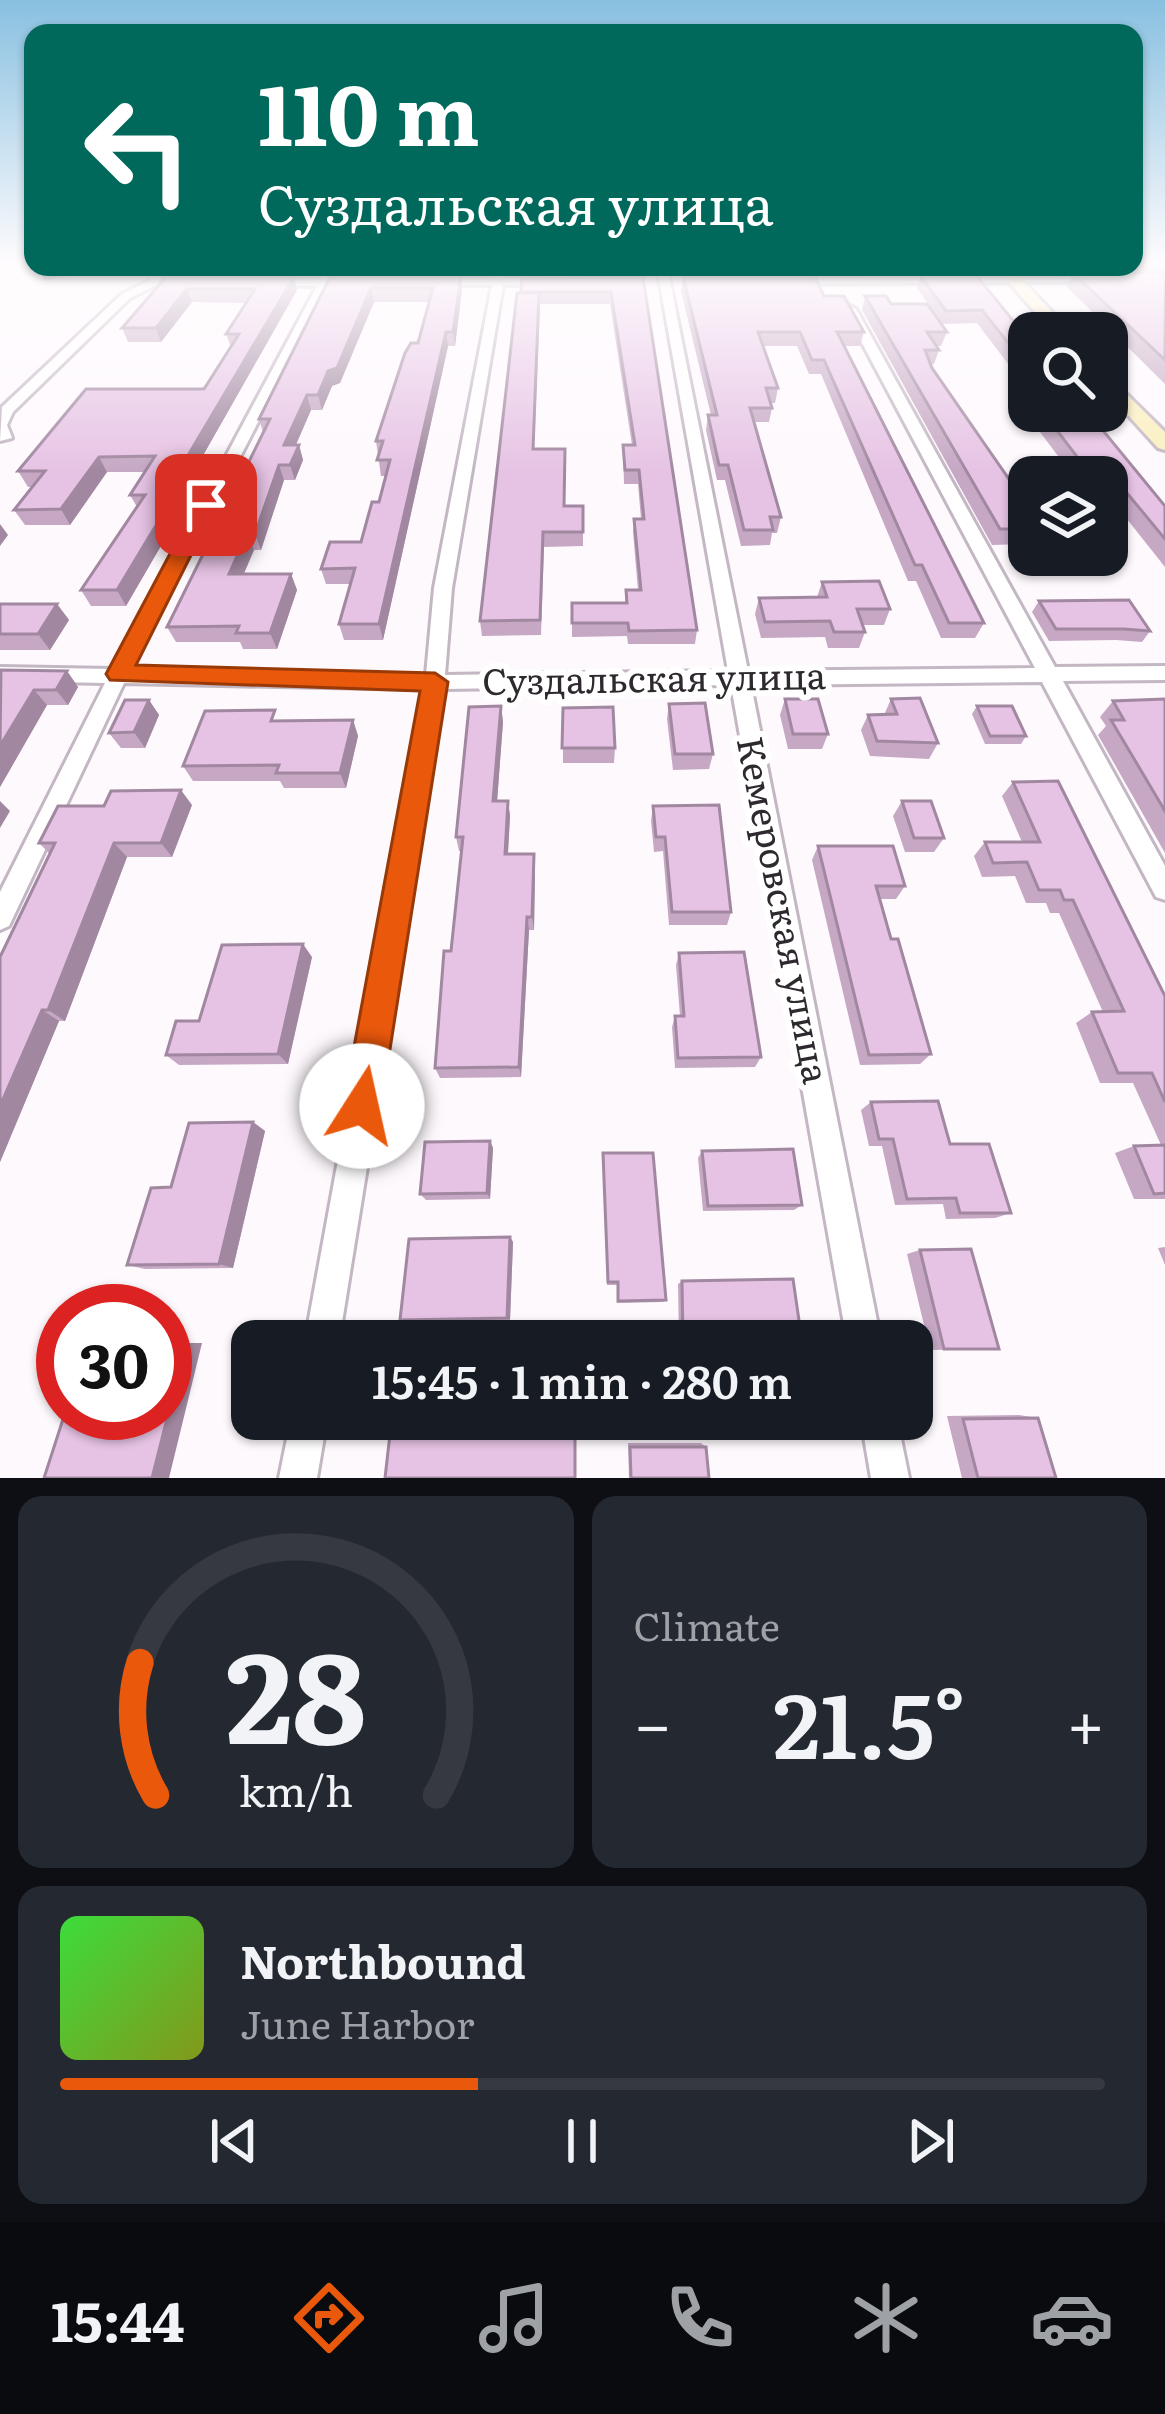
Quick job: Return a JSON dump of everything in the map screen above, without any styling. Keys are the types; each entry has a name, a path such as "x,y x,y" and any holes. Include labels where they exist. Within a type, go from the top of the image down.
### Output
{"main road":[{"path":"1128,404 1165,444"}],"street":[{"path":"5,438 0,425 7,410 86,334"},
{"path":"0,918 119,674 297,334"},
{"path":"326,1320 435,682 442,588 487,334"},
{"name":"Кемеровская улица","path":"675,334 860,1320"},
{"path":"861,334 1165,889"},
{"name":"Суздальская улица","path":"0,674 435,682 1165,673"},
{"path":"298,1478 304,1440"},
{"path":"883,1440 890,1478"}],"building":[{"path":"226,334 260,334 177,474 187,474 117,590 81,590 145,495 130,495 155,456 99,457 61,509 14,510 45,471 18,471 86,389 204,389 239,334"},
{"path":"302,334 351,334 337,368 328,371 318,395 307,395 284,445 299,445 290,465 279,465 255,534 247,534 229,574 291,574 270,633 236,633 239,626 167,627 270,419 259,419"},
{"path":"420,334 446,334 379,624 339,624 355,568 321,569 330,542 361,542 372,502 379,502 390,460 377,460 383,441 376,441 405,353 411,343 418,343"},
{"path":"512,334 537,334 533,449 565,449 564,506 583,506 583,532 543,532 540,620 480,621"},
{"path":"618,334 652,334 697,630 629,631 628,623 572,623 572,603 627,603 626,590 641,590 634,519 644,519 639,470 625,470 623,445 635,445"},
{"path":"697,334 759,334 778,388 766,388 772,408 750,408 781,517 770,517 773,530 744,530 728,465 719,465 708,415 717,415"},
{"path":"801,334 838,334 984,623 949,623 922,565 915,565 824,360 812,360"},
{"path":"887,334 928,334 939,350 925,350 932,368 1008,478 1008,529 1000,529"},
{"path":"1137,334 1165,334 1165,360"},
{"path":"1058,432 1104,432 1124,456 1076,456"},
{"path":"1128,461 1165,506 1165,539 1128,494"},
{"path":"879,581 890,609 857,609 865,632 834,632 830,621 765,622 759,598 827,597 822,582"},
{"path":"1129,600 1150,631 1056,629 1039,601"},
{"path":"0,604 57,604 38,634 0,634"},
{"path":"1,670 67,671 56,690 34,690 0,746"},
{"path":"920,698 938,743 877,741 868,715 897,714 891,699"},
{"path":"785,699 818,699 828,734 793,734"},
{"path":"1165,699 1165,811 1111,720 1124,720 1113,701"},
{"path":"125,700 149,700 134,732 109,733"},
{"path":"705,703 713,754 675,754 669,704"},
{"path":"501,706 493,801 508,801 505,854 534,854 519,1067 435,1068 444,951 451,951 463,837 456,837 469,707"},
{"path":"977,706 1012,706 1026,736 990,736"},
{"path":"613,707 615,748 562,748 563,708"},
{"path":"275,710 271,721 353,720 340,773 276,773 279,765 183,766 205,711"},
{"path":"1058,781 1165,996 1165,1102 1152,1073 1118,1073 1092,1012 1124,1011 1073,900 1064,900 1060,890 1039,890 1027,862 993,863 985,842 1040,842 1013,782"},
{"path":"181,790 161,843 114,843 48,1010 42,1010 0,1106 0,957 55,843 39,843 58,806 104,806 111,791"},
{"path":"902,801 931,801 944,838 914,838"},
{"path":"719,805 731,912 672,912 665,837 656,837 653,806"},
{"path":"818,846 893,846 905,886 876,886 891,939 898,939 931,1054 869,1055"},
{"path":"303,944 278,1054 166,1055 176,1021 199,1021 222,945"},
{"path":"744,952 761,1057 678,1058 675,1016 684,1016 679,953"},
{"path":"938,1101 950,1144 989,1144 1011,1213 960,1213 956,1198 907,1199 893,1139 879,1139 871,1102"},
{"path":"253,1122 219,1264 127,1265 151,1188 171,1187 189,1123"},
{"path":"490,1141 487,1193 420,1194 425,1142"},
{"path":"1165,1145 1165,1193 1154,1194 1134,1146"},
{"path":"793,1149 802,1205 708,1206 702,1151"},
{"path":"603,1153 653,1153 666,1300 618,1301 618,1282 608,1282"},
{"path":"510,1237 507,1318 400,1320 409,1239"},
{"path":"971,1249 999,1349 944,1349 920,1250"},
{"path":"793,1279 799,1320 683,1320 682,1281"},
{"path":"1038,1418 1056,1478 978,1478 963,1419"},
{"path":"56,1440 162,1440 152,1478 44,1478"},
{"path":"389,1440 575,1440 575,1478 385,1478"},
{"path":"630,1447 706,1447 709,1478 631,1478"}],"route":[{"path":"206,505 119,674 435,682 362,1106"}]}
